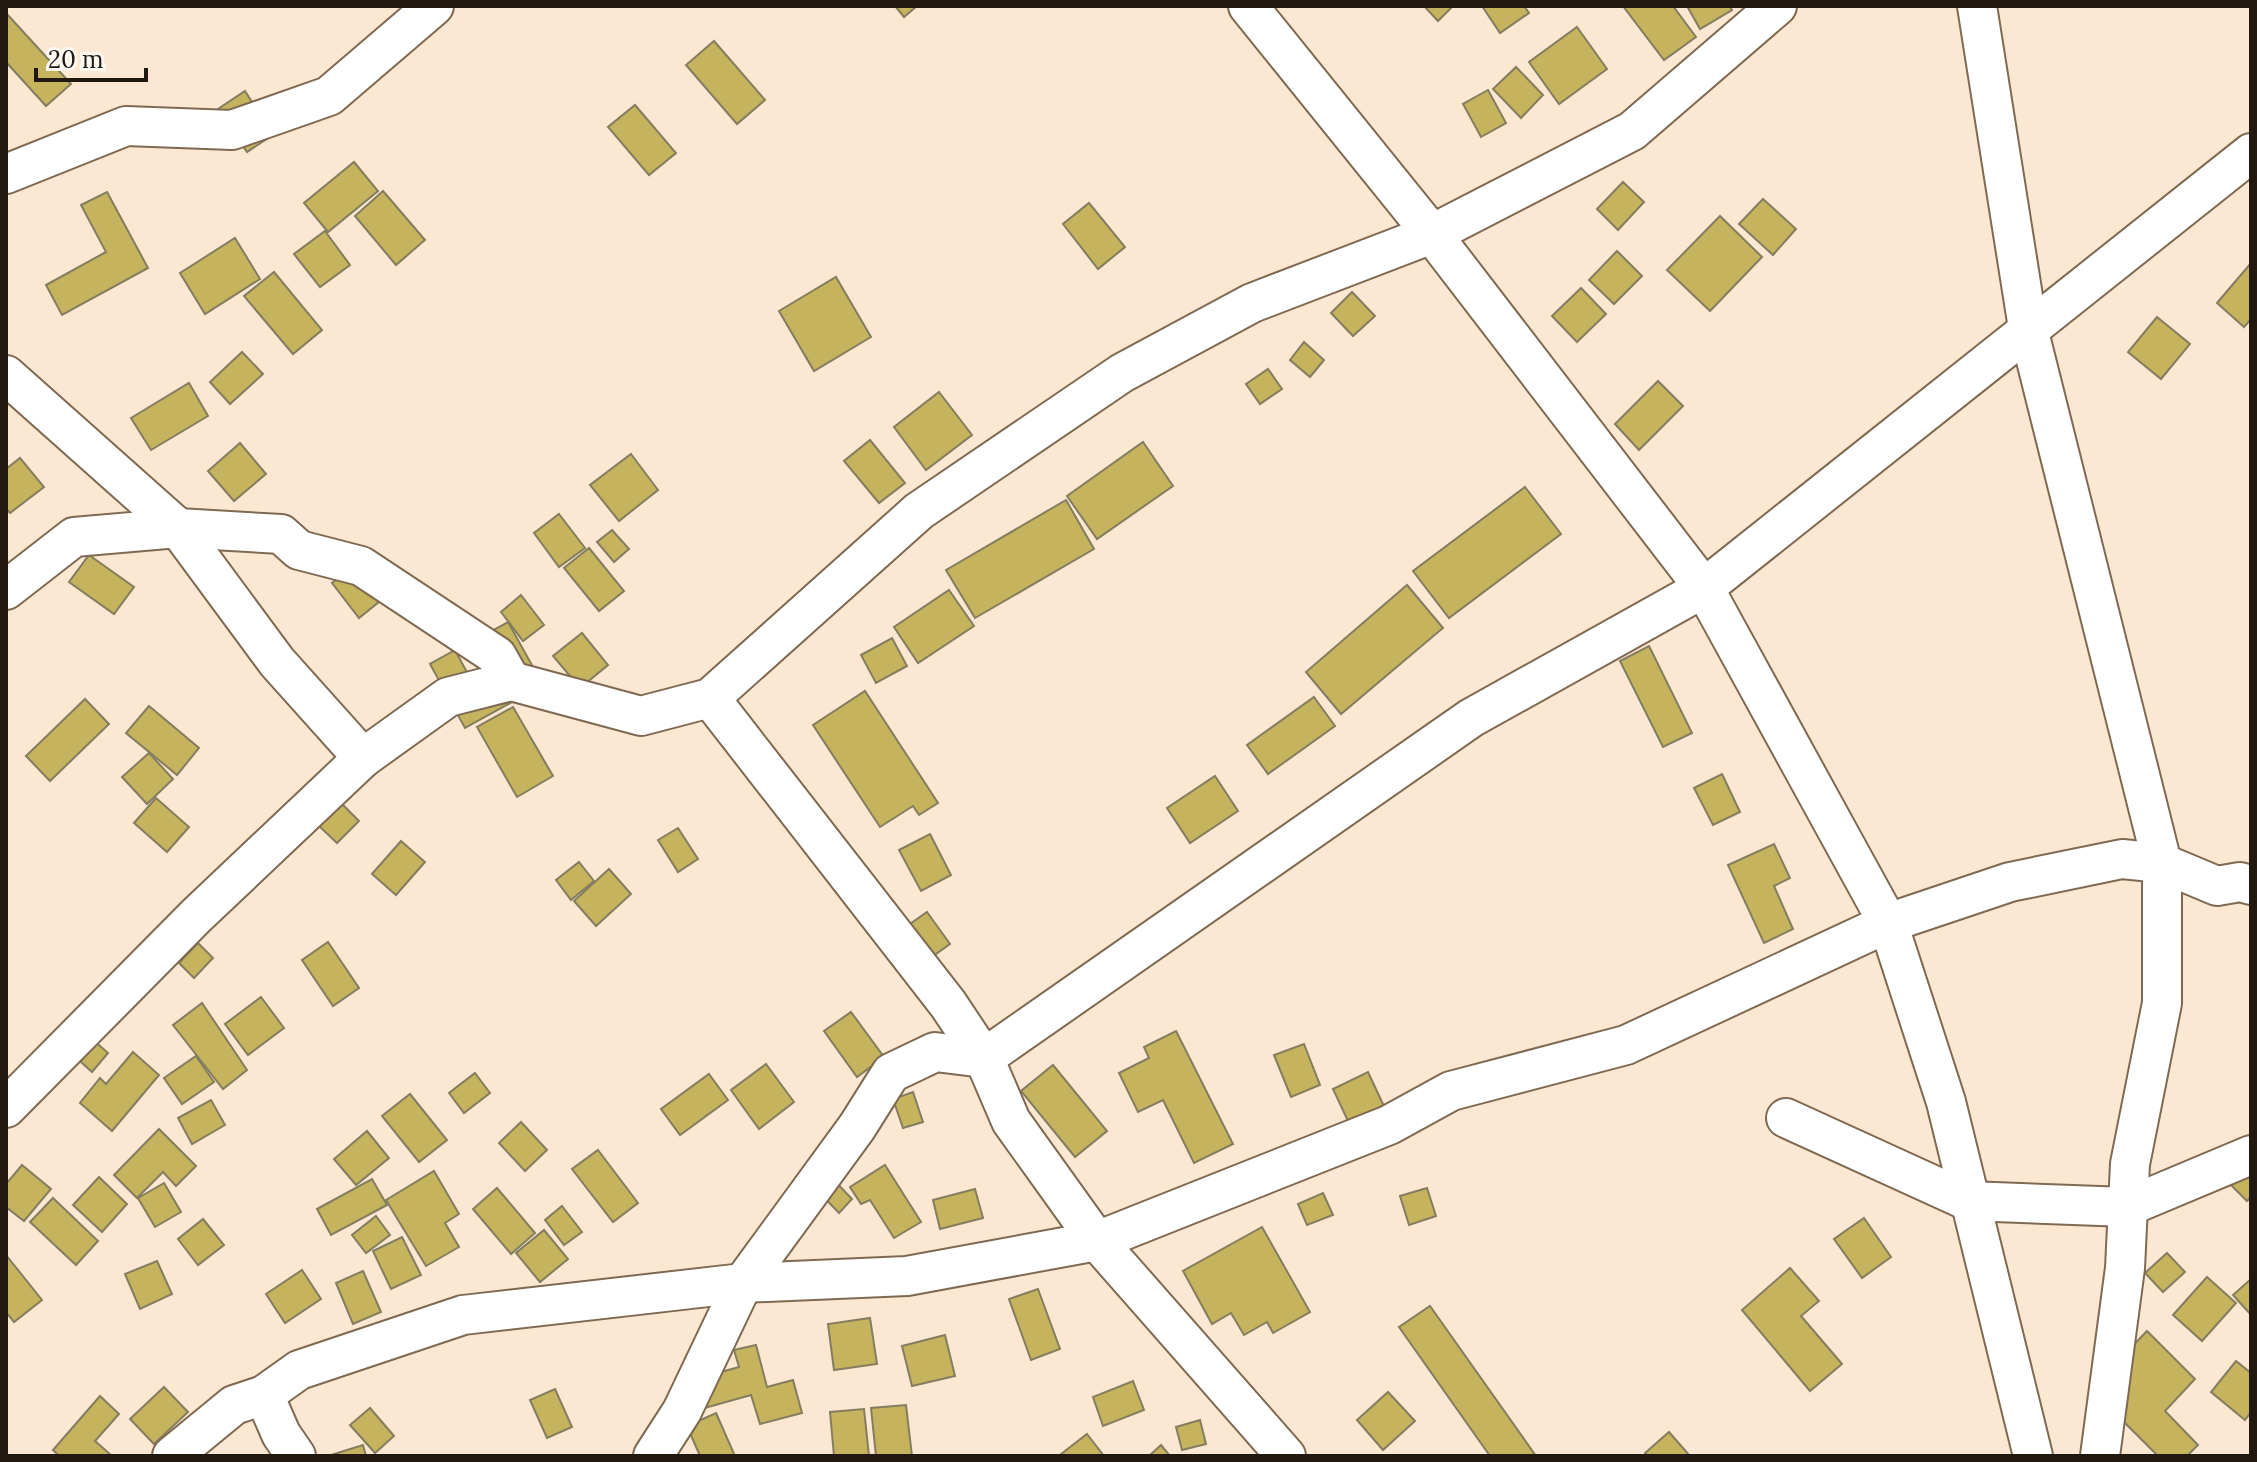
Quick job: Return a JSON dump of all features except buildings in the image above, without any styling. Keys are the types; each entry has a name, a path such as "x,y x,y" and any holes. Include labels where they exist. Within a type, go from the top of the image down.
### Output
{"street":[{"path":"6,174 126,126 232,130 329,96 434,6"},
{"path":"1248,6 1432,234 1704,588 1888,923 1946,1102 2033,1456"},
{"path":"6,1108 196,916 363,758 448,697 511,681 641,716 710,698 919,511 1122,373 1252,303 1432,234 1632,131 1777,6"},
{"path":"1977,6 2028,328 2162,863 2162,1003 2130,1164 2125,1268 2100,1456"},
{"path":"653,1456 682,1411 743,1283 857,1127 891,1073 935,1052 984,1058 1471,718 1704,588 2251,153"},
{"path":"6,375 178,528 277,662 363,758"},
{"path":"6,590 74,537 178,528 281,534 299,550 361,566 497,656 511,681"},
{"path":"710,698 948,1004 984,1058 1011,1121 1097,1241 1286,1456"},
{"path":"172,1456 234,1405 264,1395 299,1370 463,1315 743,1283 907,1276 1097,1241 1389,1125 1451,1091 1626,1045 1888,923 2010,882 2122,859 2162,863 2217,886 2247,874"},
{"path":"1786,1118 1968,1201 2127,1207 2251,1155"},
{"path":"264,1395 281,1434 296,1456"}]}
